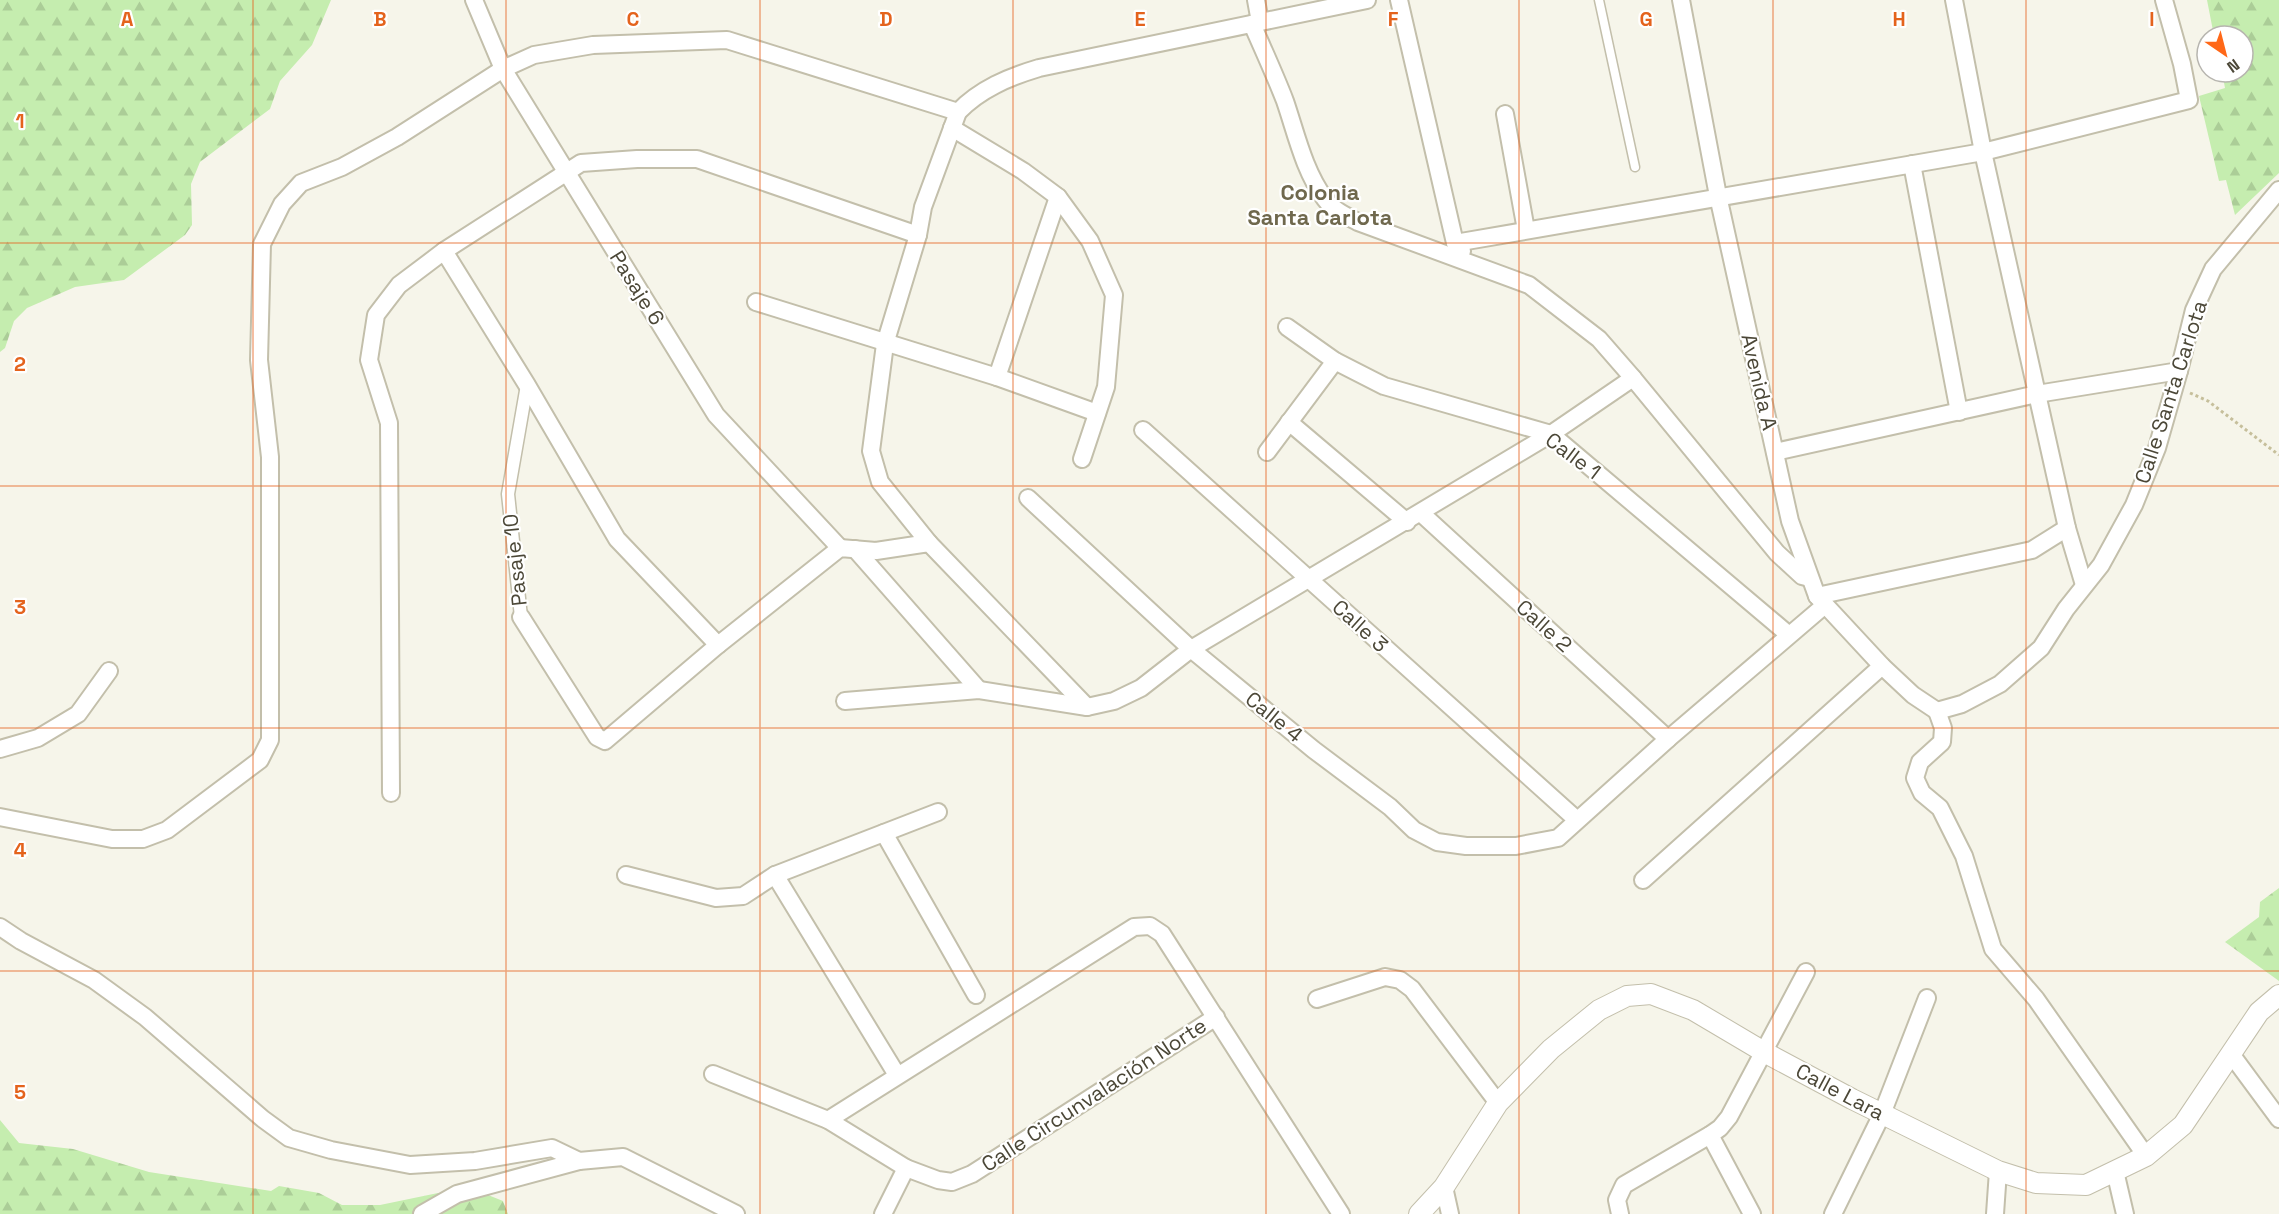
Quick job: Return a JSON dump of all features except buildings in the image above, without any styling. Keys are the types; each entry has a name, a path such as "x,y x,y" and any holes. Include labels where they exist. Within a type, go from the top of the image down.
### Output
{"street":[{"name":"Pasaje 6","path":"474,0 502,69 716,415 848,548 979,690"},
{"path":"1256,0 1256,23 1304,156 1326,201 1358,222 1529,285 1599,339 1777,553 1802,576 1810,578"},
{"path":"1087,707 929,543 880,482 871,451 885,344 918,235 923,207 958,112 968,101 1006,78 1040,68 1367,0"},
{"path":"1399,0 1455,243 1466,255 1486,268"},
{"name":"Avenida A","path":"1681,0 1718,196 1790,521 1810,578 1821,600 1882,666 1913,695 1937,711"},
{"path":"1954,0 1983,152 2067,528 2084,585"},
{"path":"1455,243 1983,152 2189,100 2182,64 2163,0"},
{"path":"0,817 112,839 143,839 167,830 260,760 270,740 270,457 259,360 262,244 282,204 301,183 342,167 397,137 502,69 534,54 593,45 727,40 958,112"},
{"path":"1505,114 1526,230"},
{"path":"952,128 1023,171 1058,196 1090,241 1114,295 1106,387 1082,459"},
{"path":"391,793 390,423 369,360 376,315 399,285 444,251 581,163 637,159 697,159 918,235"},
{"path":"1912,164 1959,411"},
{"name":"Calle Santa Carlota","path":"1937,711 1962,704 2000,684 2040,648 2084,585 2101,565 2134,505 2157,448 2194,310 2213,269 2279,190"},
{"path":"997,377 1058,196"},
{"path":"444,251 527,385 617,539 718,645 848,548 876,551 929,543"},
{"path":"756,302 997,377 1098,412"},
{"name":"Calle 1","path":"1287,327 1335,361 1384,386 1551,434 1789,635"},
{"path":"1267,452 1335,361"},
{"path":"845,701 979,690 1087,707 1114,701 1141,688 1191,649 1414,518 1551,434 1633,378"},
{"path":"1775,452 2037,394 2177,379"},
{"name":"Pasaje 10","path":"527,385 508,494 521,617 599,740 609,741 718,645"},
{"name":"Calle 2","path":"1289,422 1414,518 1668,739"},
{"name":"Calle 3","path":"1143,430 1577,820"},
{"name":"Calle 4","path":"1028,498 1191,649 1314,750 1390,807 1414,830 1437,842 1466,846 1516,846 1558,838 1577,820"},
{"path":"1577,820 1789,635 1821,600 2032,550 2067,528"},
{"path":"1643,880 1882,666"},
{"path":"0,749 38,738 78,714 109,670"},
{"path":"1937,711 1943,728 1942,742 1920,762 1915,778 1922,793 1940,808 1964,856 1993,949 2036,999 2146,1156"},
{"path":"626,874 723,898 743,896 775,875 938,812"},
{"path":"884,833 976,995"},
{"path":"775,875 897,1075"},
{"path":"828,1119 1134,927 1150,926 1162,934 1341,1214"},
{"path":"0,927 21,941 94,980 145,1017 263,1119 289,1138 332,1150 410,1165 475,1161 552,1148 579,1161"},
{"path":"1620,1214 1617,1200 1624,1185 1710,1135 1729,1117 1806,972"},
{"path":"1317,999 1384,977 1400,980 1412,989 1498,1103"},
{"name":"Calle Lara","path":"1419,1214 1444,1187 1498,1103 1551,1049 1599,1010 1627,996 1651,994 1693,1010 1764,1052 1998,1172 2036,1183 2086,1185 2146,1156 2183,1125 2259,1012 2279,995"},
{"path":"1833,1214 1882,1114 1927,998"},
{"name":"Calle Circunvalación Norte","path":"713,1074 828,1119 906,1168 938,1180 952,1182 972,1174 1216,1017"},
{"path":"2231,1054 2279,1119"},
{"path":"1710,1135 1752,1214"},
{"path":"422,1214 457,1194 579,1161 623,1157 736,1214"},
{"path":"883,1214 906,1168"},
{"path":"2115,1171 2125,1214"},
{"path":"1995,1214 1998,1172"},
{"path":"1444,1187 1450,1214"}],"lane":[{"path":"1599,0 1635,167"}],"path":[{"path":"2177,379 2279,454"}],"green space":[{"path":"0,0 331,0 312,45 280,81 270,109 200,162 191,184 192,225 185,235 124,280 75,287 27,308 14,321 5,348 0,352"},
{"path":"2207,0 2279,0 2279,173 2235,215 2226,180 2219,181 2199,96 2225,88 2224,84 2255,84 2255,24 2212,24"},
{"path":"2279,888 2279,981 2225,942 2259,917 2260,902"},
{"path":"0,1120 19,1143 73,1149 149,1172 271,1191 279,1186 319,1193 342,1205 380,1205 438,1193 483,1193 503,1201 508,1214 0,1214"}],"district":[{"name":"Colonia Santa Carlota","path":"1320,204"}]}
